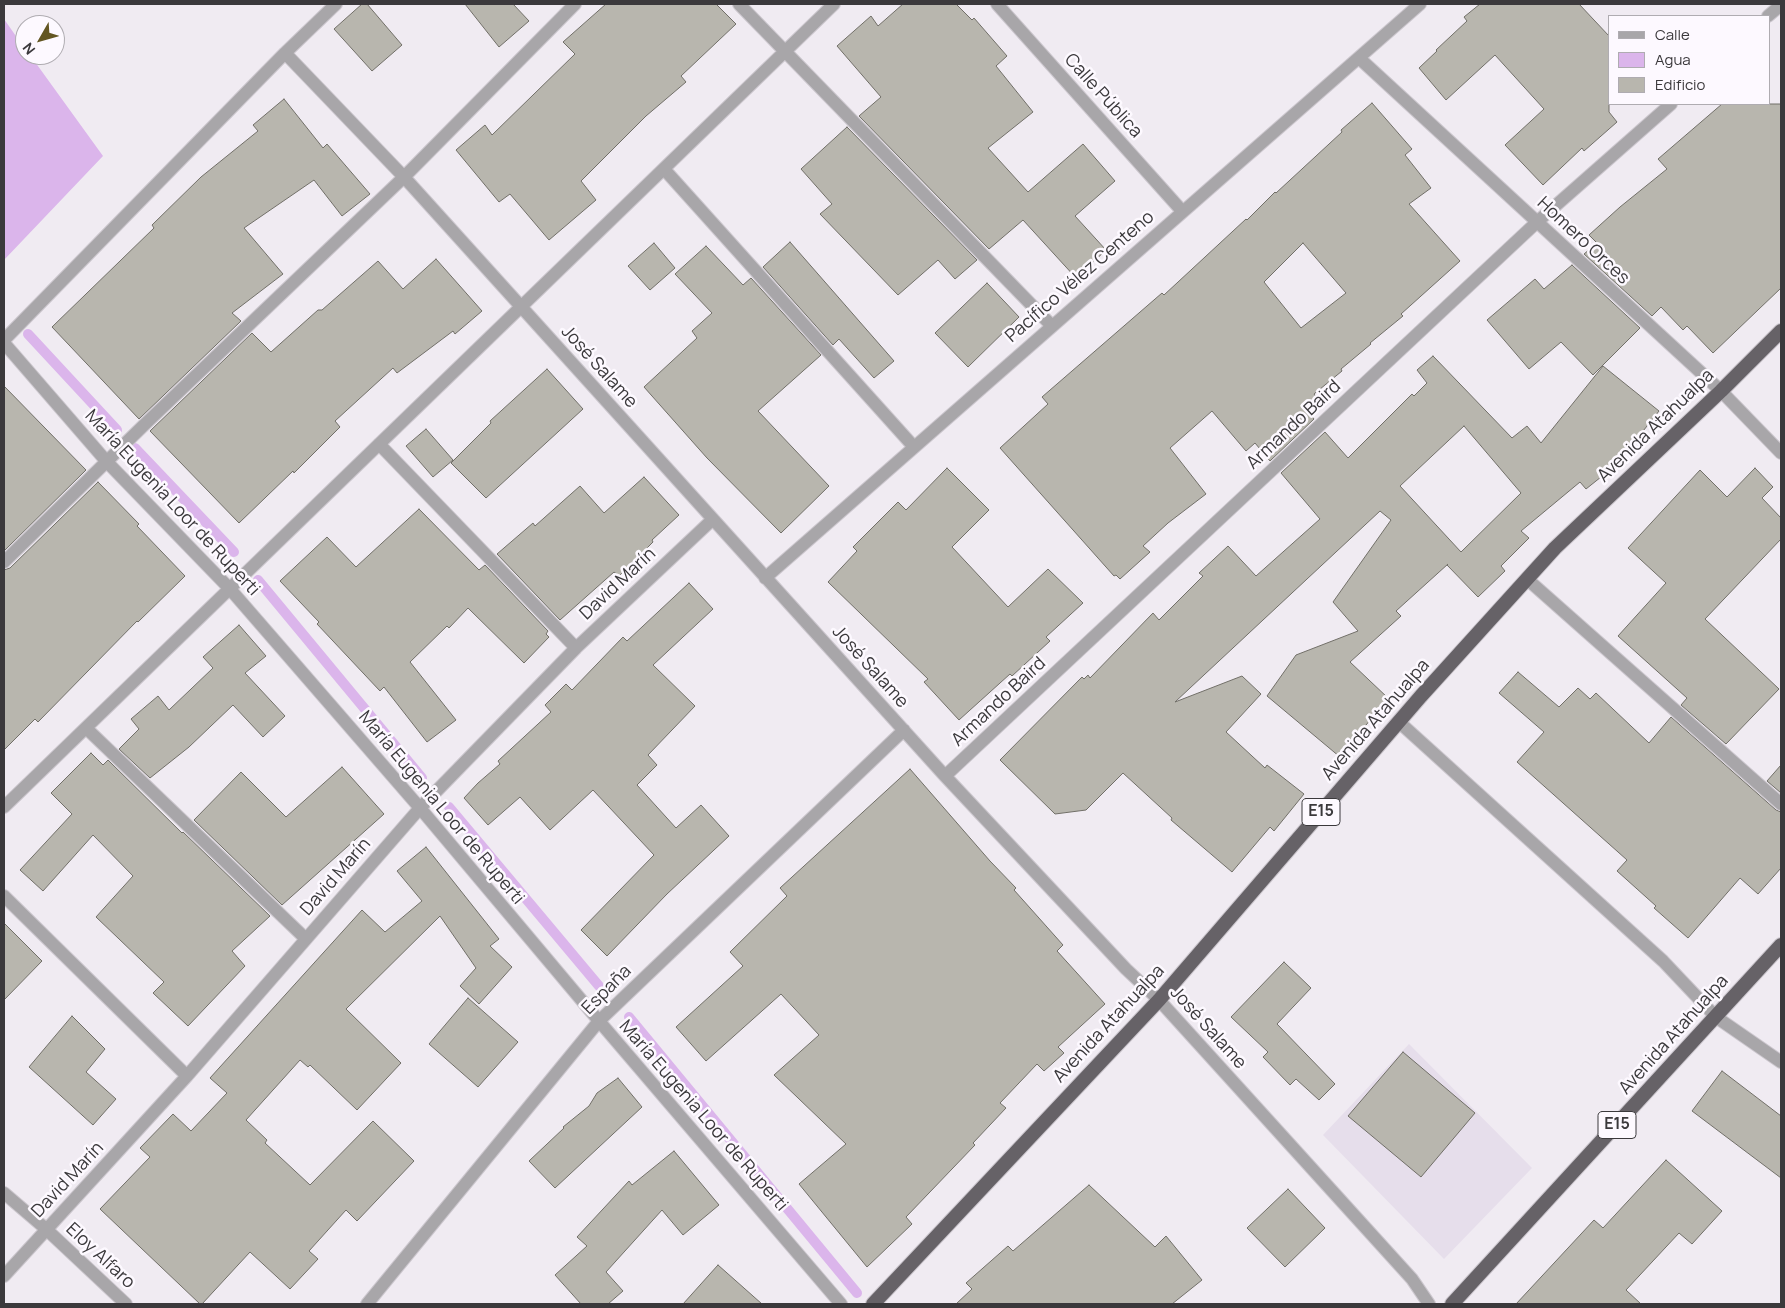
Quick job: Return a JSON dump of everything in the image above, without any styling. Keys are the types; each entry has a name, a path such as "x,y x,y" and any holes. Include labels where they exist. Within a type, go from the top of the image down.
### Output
{"highway":[{"name":"Avenida Atahualpa","path":"873,1304 1159,1000 1399,722 1555,548 1721,391 1781,330"},
{"name":"Avenida Atahualpa","path":"1452,1304 1781,944"}],"street":[{"path":"4,341 336,4"},
{"path":"4,562 404,177 575,4"},
{"path":"739,4 1052,326"},
{"path":"4,807 834,4"},
{"name":"Calle Pública","path":"997,4 1182,211"},
{"name":"Pacífico Vélez Centeno","path":"765,578 1420,4"},
{"path":"1769,15 1781,4"},
{"name":"José Salame","path":"286,53 404,177 945,776 1126,969 1159,1000 1412,1279 1429,1304"},
{"name":"Homero Orces","path":"1358,58 1721,391 1781,453"},
{"name":"Armando Baird","path":"945,776 1536,222 1670,105"},
{"path":"664,169 914,447"},
{"name":"María Eugenia Loor de Ruperti","path":"4,341 107,462 230,589 420,808 599,1022 841,1304"},
{"path":"379,444 576,648"},
{"name":"David Marín","path":"4,1276 187,1076 420,808 576,648 713,518"},
{"path":"1527,579 1781,804"},
{"path":"1399,722 1663,961 1716,1017 1781,1062"},
{"path":"86,728 306,939"},
{"name":"España","path":"367,1304 599,1022 904,730"},
{"path":"4,896 187,1076"},
{"name":"Eloy Alfaro","path":"4,1193 46,1229 126,1304"}],"shaded area":[{"path":"1409,1044 1532,1168 1444,1259 1323,1135"}],"water":[{"path":"4,19 15,35 15,65 37,65 103,156 4,260"}],"building":[{"path":"362,4 367,4 402,45 372,71 334,29"},
{"path":"465,4 513,4 529,21 499,47"},
{"path":"606,4 716,4 736,24 681,76 686,82 646,116 581,181 596,200 549,240 510,194 499,202 456,150 485,125 492,135 575,54 563,42"},
{"path":"903,4 956,4 972,20 974,18 1007,56 996,66 1033,112 988,148 1028,192 1083,144 1115,181 1075,216 1106,250 1076,278 1023,220 989,249 859,116 881,97 837,46 871,16 878,26"},
{"path":"1480,4 1579,4 1608,35 1608,105 1609,112 1617,122 1584,151 1582,148 1543,185 1505,145 1544,109 1495,55 1446,100 1419,68 1467,21 1464,17"},
{"path":"284,99 323,148 327,144 370,194 342,216 314,180 244,228 283,274 232,313 241,321 139,419 52,327 154,228 152,225 201,177 258,131 253,125"},
{"path":"1372,103 1412,149 1405,155 1431,188 1409,204 1460,261 1401,314 1403,316 1314,394 1317,398 1305,408 1314,419 1270,461 1255,443 1246,451 1212,411 1170,448 1206,494 1168,523 1143,546 1150,552 1120,579 1116,575 1114,576 1000,448 1048,404 1042,397 1162,293 1164,295 1342,132 1341,130","holes":["1303,243 1346,293 1301,328 1264,282"]},
{"path":"1781,104 1781,288 1713,353 1687,326 1683,330 1661,307 1652,316 1584,254 1597,243 1589,235 1667,169 1658,159 1721,105"},
{"path":"847,127 977,260 955,279 938,260 898,295 820,214 832,204 801,169"},
{"path":"790,242 894,361 874,378 839,339 833,345 763,267"},
{"path":"654,243 675,268 650,290 628,266"},
{"path":"706,246 743,285 751,278 821,355 758,411 829,486 781,533 707,458 644,387 697,338 692,331 712,313 675,274"},
{"path":"436,259 482,311 455,334 453,331 397,373 393,368 335,421 340,427 294,473 293,471 239,523 150,431 252,333 271,352 318,310 322,310 378,261 403,289"},
{"path":"1572,265 1640,328 1593,375 1561,342 1529,369 1487,320 1535,279 1544,289"},
{"path":"987,283 1019,317 968,367 935,333"},
{"path":"1433,356 1512,438 1527,426 1541,443 1603,366 1659,411 1616,465 1586,489 1580,482 1521,531 1529,538 1501,566 1505,571 1478,597 1448,564 1396,611 1401,616 1350,662 1388,698 1340,757 1267,696 1296,655 1358,631 1333,602 1391,520 1380,511 1175,702 1242,676 1261,694 1226,732 1265,768 1267,765 1304,794 1274,831 1270,827 1232,872 1171,820 1172,818 1123,773 1086,810 1055,814 1000,760 1082,677 1084,679 1088,675 1090,678 1153,613 1159,620 1203,576 1199,573 1228,546 1256,576 1320,519 1281,473 1325,432 1348,458 1412,394 1414,396 1427,383 1417,370","holes":["1464,426 1521,493 1461,552 1400,486"]},
{"path":"547,369 583,409 486,498 451,463 491,423 490,421"},
{"path":"4,386 86,470 4,551"},
{"path":"426,429 453,460 433,477 406,446"},
{"path":"947,468 989,510 952,547 1008,607 1048,569 1083,603 1046,637 1050,641 1012,676 1010,674 959,720 924,682 928,679 828,582 857,551 853,547 898,502 906,510"},
{"path":"1755,468 1773,487 1762,498 1781,518 1781,539 1705,619 1779,689 1726,744 1681,705 1687,698 1618,636 1666,583 1628,548 1700,470 1727,497"},
{"path":"644,477 679,515 652,540 653,542 619,576 614,572 560,620 497,554 533,523 535,526 580,486 604,513"},
{"path":"98,482 139,524 137,526 185,576 137,621 38,722 35,719 4,750 4,570 10,568"},
{"path":"419,509 479,570 485,565 548,631 546,634 549,637 524,663 468,608 449,628 447,626 410,662 456,720 427,742 384,687 380,691 317,624 319,622 280,581 327,537 356,567"},
{"path":"689,583 713,609 653,665 695,706 648,755 657,765 637,785 676,828 701,805 729,836 667,894 607,956 581,930 654,855 593,790 550,830 520,797 488,825 464,798 500,764 498,761 551,712 545,705 566,684 572,690 623,637 627,641"},
{"path":"239,625 266,656 245,673 285,716 263,737 233,705 189,747 150,778 119,749 139,729 131,719 158,696 169,710 213,668 203,657"},
{"path":"1518,672 1559,707 1578,688 1590,699 1596,693 1649,743 1671,717 1776,810 1781,812 1781,868 1758,894 1740,878 1688,938 1654,908 1656,906 1617,871 1627,860 1517,762 1544,732 1499,693"},
{"path":"91,753 103,765 108,760 270,916 232,951 245,966 188,1026 153,993 164,982 96,917 133,876 93,835 43,891 20,870 72,814 51,793"},
{"path":"1781,765 1781,793 1767,781"},
{"path":"342,767 384,814 282,905 194,820 241,772 286,817"},
{"path":"910,769 1016,888 1014,890 1063,945 1057,951 1105,1004 1058,1047 1064,1053 1044,1071 1037,1064 1000,1103 1006,1108 973,1143 975,1145 906,1217 912,1224 867,1267 799,1184 846,1144 774,1075 819,1035 781,994 706,1061 676,1027 743,966 730,952 787,896 780,888"},
{"path":"426,847 499,939 490,946 512,967 479,1004 460,986 476,968 440,916 346,1009 401,1063 357,1110 310,1065 308,1067 300,1060 246,1120 267,1140 265,1143 310,1185 373,1121 414,1161 357,1221 346,1210 309,1251 318,1259 290,1289 250,1252 200,1304 100,1209 150,1157 140,1148 173,1114 191,1131 227,1093 210,1078 362,910 385,932 422,901 397,871"},
{"path":"4,923 42,961 4,1000"},
{"path":"1284,962 1311,988 1277,1024 1335,1084 1319,1100 1296,1079 1290,1085 1263,1057 1268,1052 1231,1017"},
{"path":"468,998 518,1042 478,1087 429,1044"},
{"path":"72,1016 105,1049 86,1072 116,1099 93,1125 29,1067"},
{"path":"1403,1052 1475,1113 1421,1177 1348,1116"},
{"path":"1722,1071 1781,1116 1781,1178 1692,1111"},
{"path":"618,1078 642,1107 555,1188 529,1161 563,1127 589,1106 597,1093"},
{"path":"674,1151 719,1205 683,1235 662,1210 606,1272 623,1291 608,1304 581,1304 555,1275 587,1246 577,1237 629,1181 632,1185"},
{"path":"1666,1160 1722,1211 1692,1244 1679,1233 1626,1290 1641,1304 1516,1304 1594,1220 1603,1228"},
{"path":"1089,1185 1155,1247 1166,1236 1202,1280 1172,1304 956,1304 972,1289 966,1283 1008,1246 1013,1251"},
{"path":"1288,1189 1325,1228 1285,1267 1247,1228"},
{"path":"718,1265 762,1304 683,1304"}],"waterway":[{"path":"28,334 117,430"},
{"path":"135,448 234,552"},
{"path":"258,580 422,778"},
{"path":"449,807 599,986"},
{"path":"629,1017 857,1293"}]}
